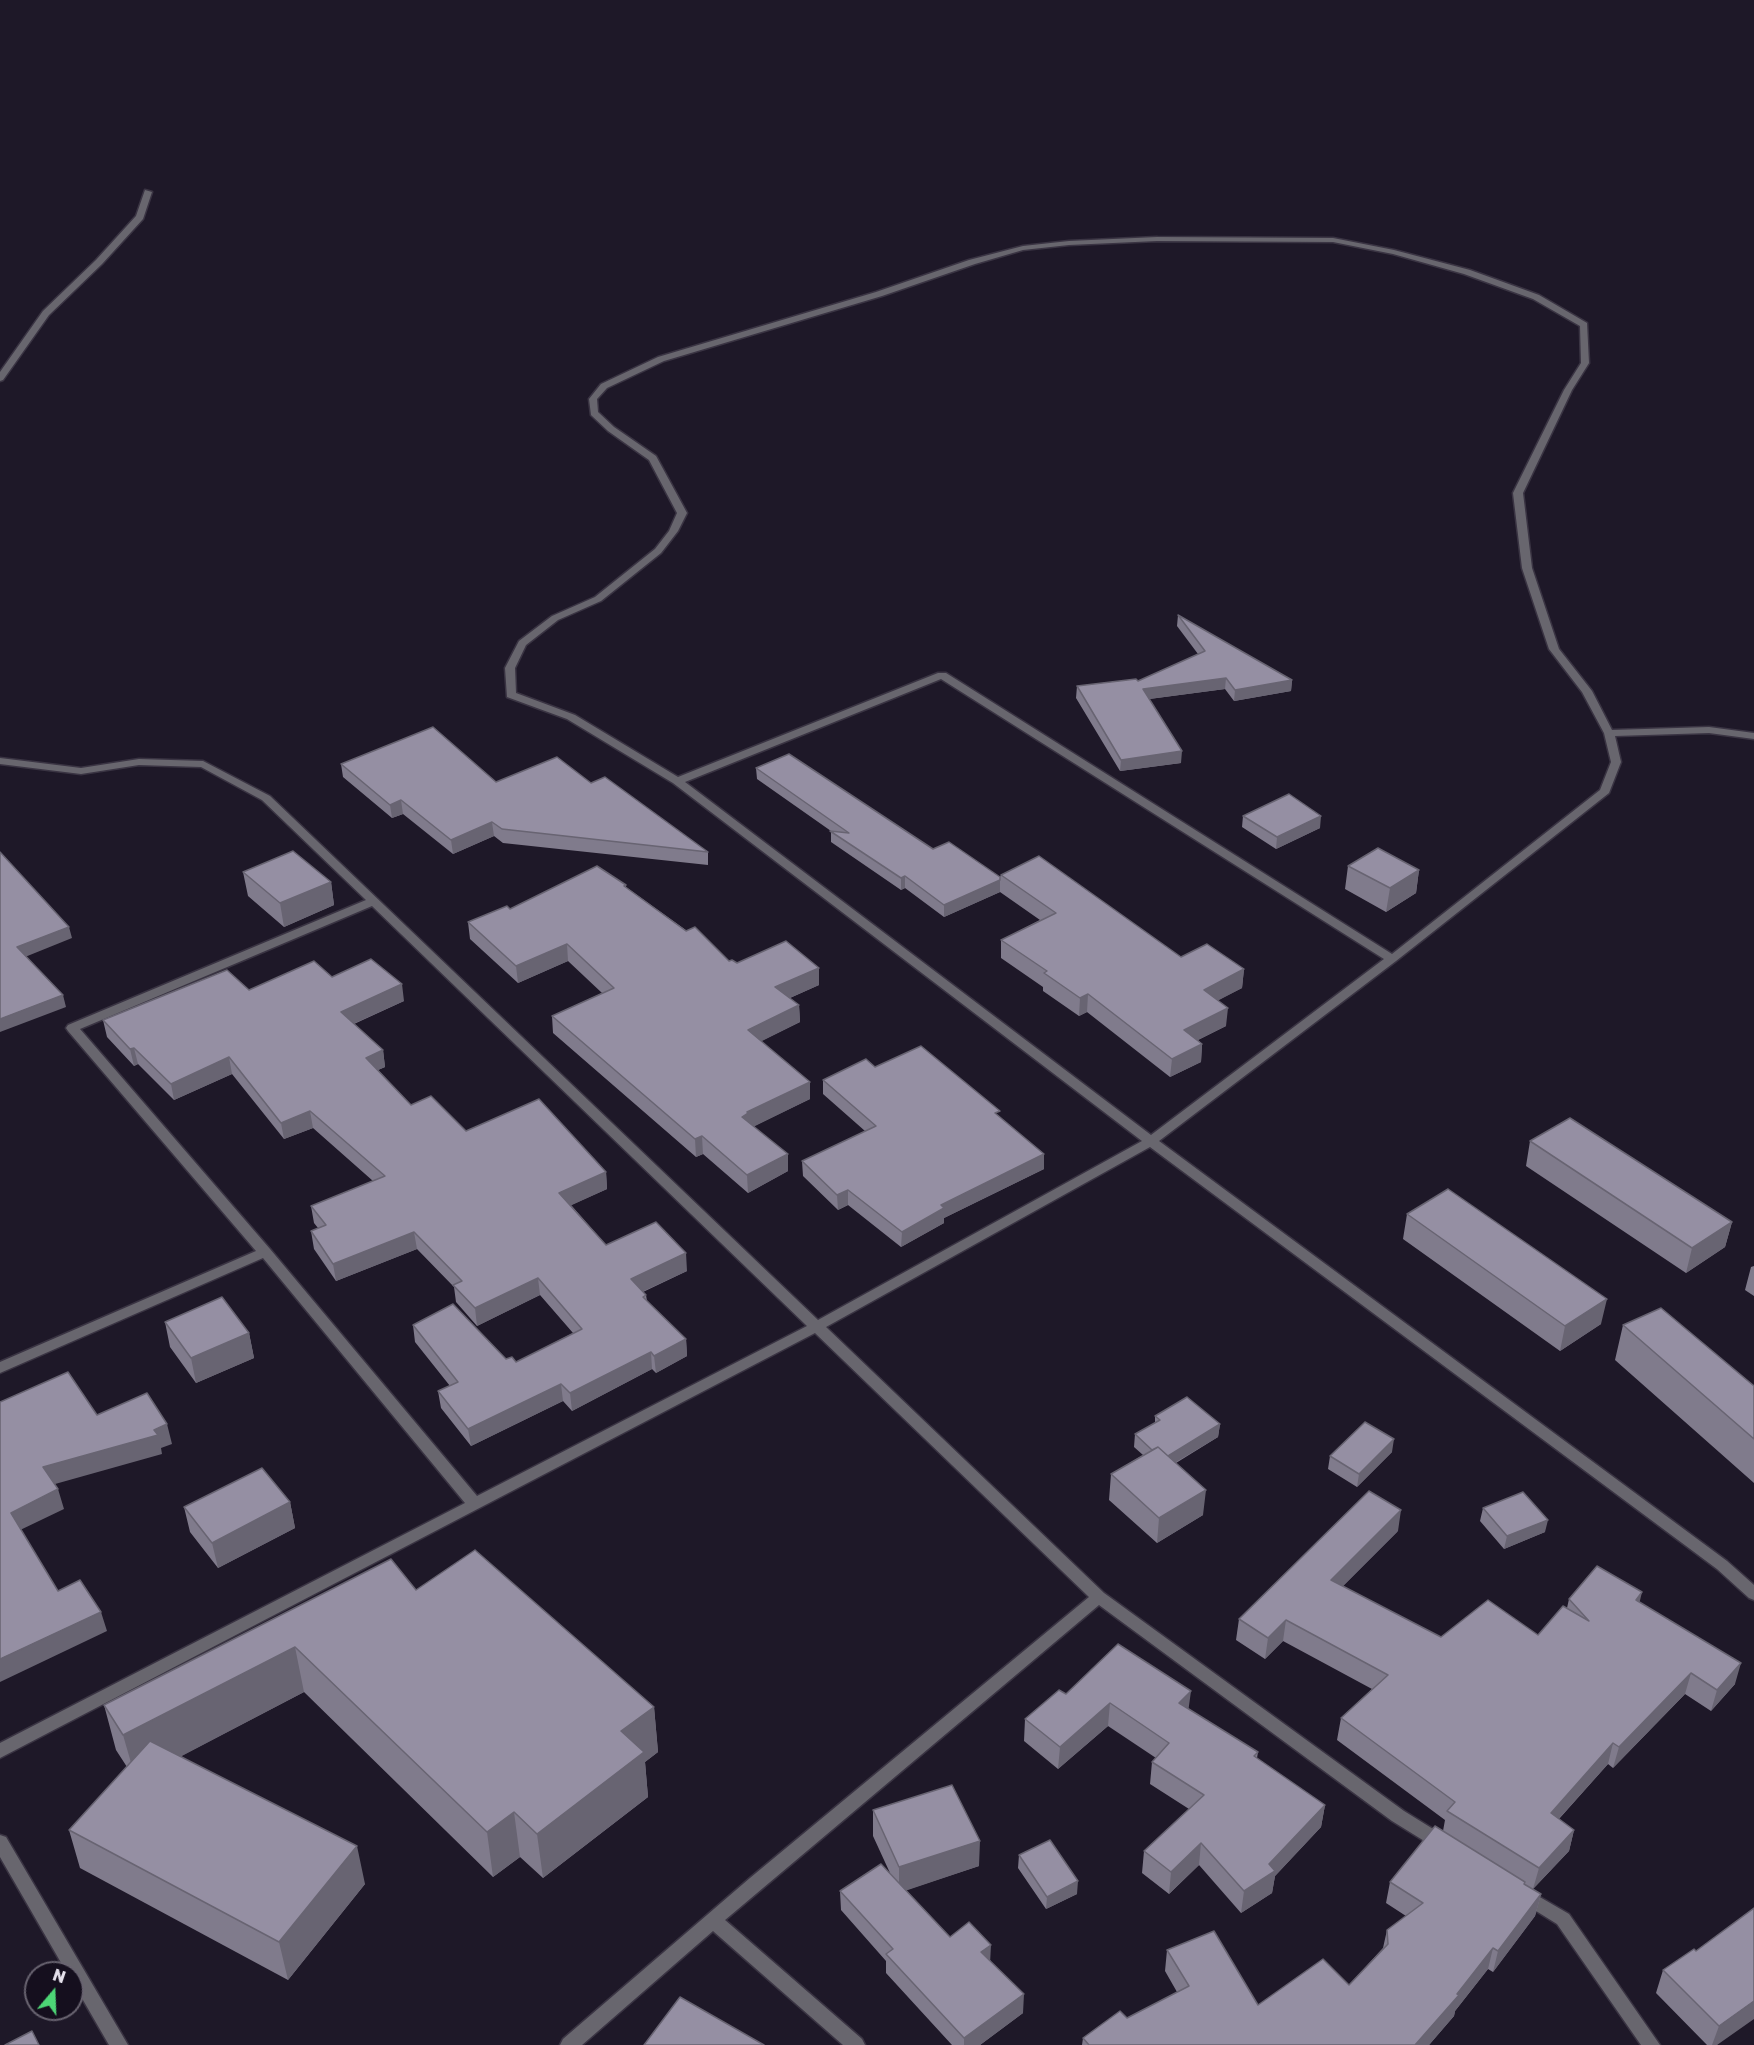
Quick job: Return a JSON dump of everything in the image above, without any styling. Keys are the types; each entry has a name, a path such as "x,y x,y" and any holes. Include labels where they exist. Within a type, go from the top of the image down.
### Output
{"street":[{"path":"0,378 46,313 99,262 140,217 148,192"},
{"path":"0,1751 818,1326 1151,1141 1392,959 1605,791 1616,762 1610,733 1587,691 1554,649 1527,568 1518,493 1568,390 1585,363 1584,325 1536,297 1467,273 1394,252 1333,240 1157,239 1069,243 1023,248 972,262 879,294 662,359 604,386 593,399 594,413 611,429 653,458 682,513 658,552 598,599 555,618 522,643 510,668 512,695 571,717 677,781 1151,1141 1722,1565 1754,1594"},
{"path":"677,781 942,675 1392,959"},
{"path":"1610,733 1709,730 1754,736"},
{"path":"0,761 81,771 139,762 202,764 266,798 1099,1598 1398,1816 1456,1852"},
{"path":"374,901 72,1028 265,1252 475,1504"},
{"path":"0,1368 265,1252"},
{"path":"569,2045 713,1920 1099,1598"},
{"path":"0,1842 119,2045"},
{"path":"1515,1889 1563,1919 1651,2045"},
{"path":"713,1920 856,2045"}],"building":[{"path":"1178,615 1292,680 1235,690 1226,678 1143,689 1182,751 1121,760 1077,686 1136,679 1138,681 1205,651"},
{"path":"433,727 496,782 557,757 591,783 605,777 708,852 502,829 492,822 451,840 401,800 390,805 341,764"},
{"path":"789,754 933,849 949,842 1000,877 1000,880 944,905 905,876 901,878 830,831 849,833 756,768"},
{"path":"1289,794 1321,816 1277,837 1243,816"},
{"path":"1378,848 1419,870 1390,888 1348,866"},
{"path":"293,851 331,882 280,903 243,872"},
{"path":"0,852 69,927 17,947 63,995 0,1019"},
{"path":"1039,856 1181,957 1207,944 1244,969 1204,990 1228,1008 1184,1030 1202,1044 1172,1059 1088,994 1080,998 1044,973 1047,971 1001,940 1056,913 1001,875"},
{"path":"597,866 686,931 695,927 729,961 737,963 786,941 819,968 775,987 799,1005 748,1030 810,1082 747,1112 742,1117 788,1154 747,1175 702,1136 695,1139 552,1016 614,988 567,944 516,966 468,922 507,906 510,909"},
{"path":"371,959 402,984 341,1012 383,1050 366,1058 411,1105 431,1096 466,1131 539,1099 606,1172 559,1193 606,1245 656,1222 686,1253 631,1279 646,1295 643,1297 686,1339 654,1356 651,1352 570,1393 561,1384 468,1429 438,1391 458,1382 413,1325 453,1304 506,1359 512,1357 516,1362 582,1329 538,1278 475,1308 453,1285 462,1281 414,1232 333,1264 311,1231 326,1225 311,1206 385,1176 310,1111 281,1123 229,1057 171,1084 134,1048 130,1049 103,1020 227,970 249,990 314,961 332,977"},
{"path":"921,1046 1000,1111 995,1113 1044,1154 941,1205 944,1208 902,1232 848,1190 837,1195 802,1161 876,1126 823,1080 866,1059 875,1067"},
{"path":"1570,1118 1732,1222 1692,1248 1530,1141"},
{"path":"1448,1189 1607,1299 1565,1326 1407,1214"},
{"path":"222,1297 249,1333 191,1358 165,1322"},
{"path":"1661,1308 1754,1386 1754,1439 1623,1325"},
{"path":"68,1372 97,1415 147,1393 167,1424 154,1430 158,1435 43,1467 58,1489 11,1513 58,1591 80,1580 101,1612 0,1659 0,1402"},
{"path":"1187,1397 1220,1424 1168,1456 1158,1447 1152,1450 1135,1434 1160,1420 1155,1416"},
{"path":"1365,1422 1394,1439 1359,1474 1330,1456"},
{"path":"1158,1447 1206,1490 1159,1518 1111,1474"},
{"path":"262,1468 290,1502 212,1543 184,1507"},
{"path":"1369,1491 1401,1510 1331,1580 1441,1637 1488,1600 1538,1635 1563,1606 1589,1621 1569,1599 1597,1566 1642,1592 1636,1600 1741,1663 1717,1690 1691,1673 1619,1747 1613,1743 1551,1813 1574,1830 1539,1868 1447,1811 1455,1802 1341,1718 1388,1675 1286,1620 1268,1638 1239,1619"},
{"path":"1523,1492 1548,1520 1507,1536 1483,1508"},
{"path":"475,1550 654,1707 621,1731 644,1752 537,1834 514,1812 487,1832 295,1647 123,1735 104,1705 391,1559 416,1590"},
{"path":"1118,1644 1191,1691 1179,1703 1258,1752 1254,1756 1325,1805 1269,1864 1275,1871 1244,1891 1201,1843 1171,1872 1144,1851 1204,1795 1152,1762 1169,1743 1110,1703 1060,1747 1025,1719 1059,1690 1066,1694"},
{"path":"150,1741 357,1846 279,1942 69,1830"},
{"path":"952,1785 980,1841 899,1867 873,1810"},
{"path":"1435,1826 1541,1894 1498,1951 1493,1948 1457,1994 1459,1995 1415,2045 1089,2045 1083,2038 1120,2011 1127,2018 1189,1986 1167,1950 1214,1931 1258,2005 1323,1959 1349,1985 1388,1944 1387,1930 1423,1903 1390,1882"},
{"path":"1050,1840 1078,1881 1047,1897 1019,1855"},
{"path":"881,1864 950,1937 969,1922 991,1945 981,1952 1024,1994 964,2038 886,1954 893,1949 840,1891"},
{"path":"1754,1908 1754,2001 1719,2026 1663,1970 1694,1949 1696,1951"},
{"path":"680,1997 764,2045 644,2045"},
{"path":"32,2031 39,2045 5,2045"}]}
